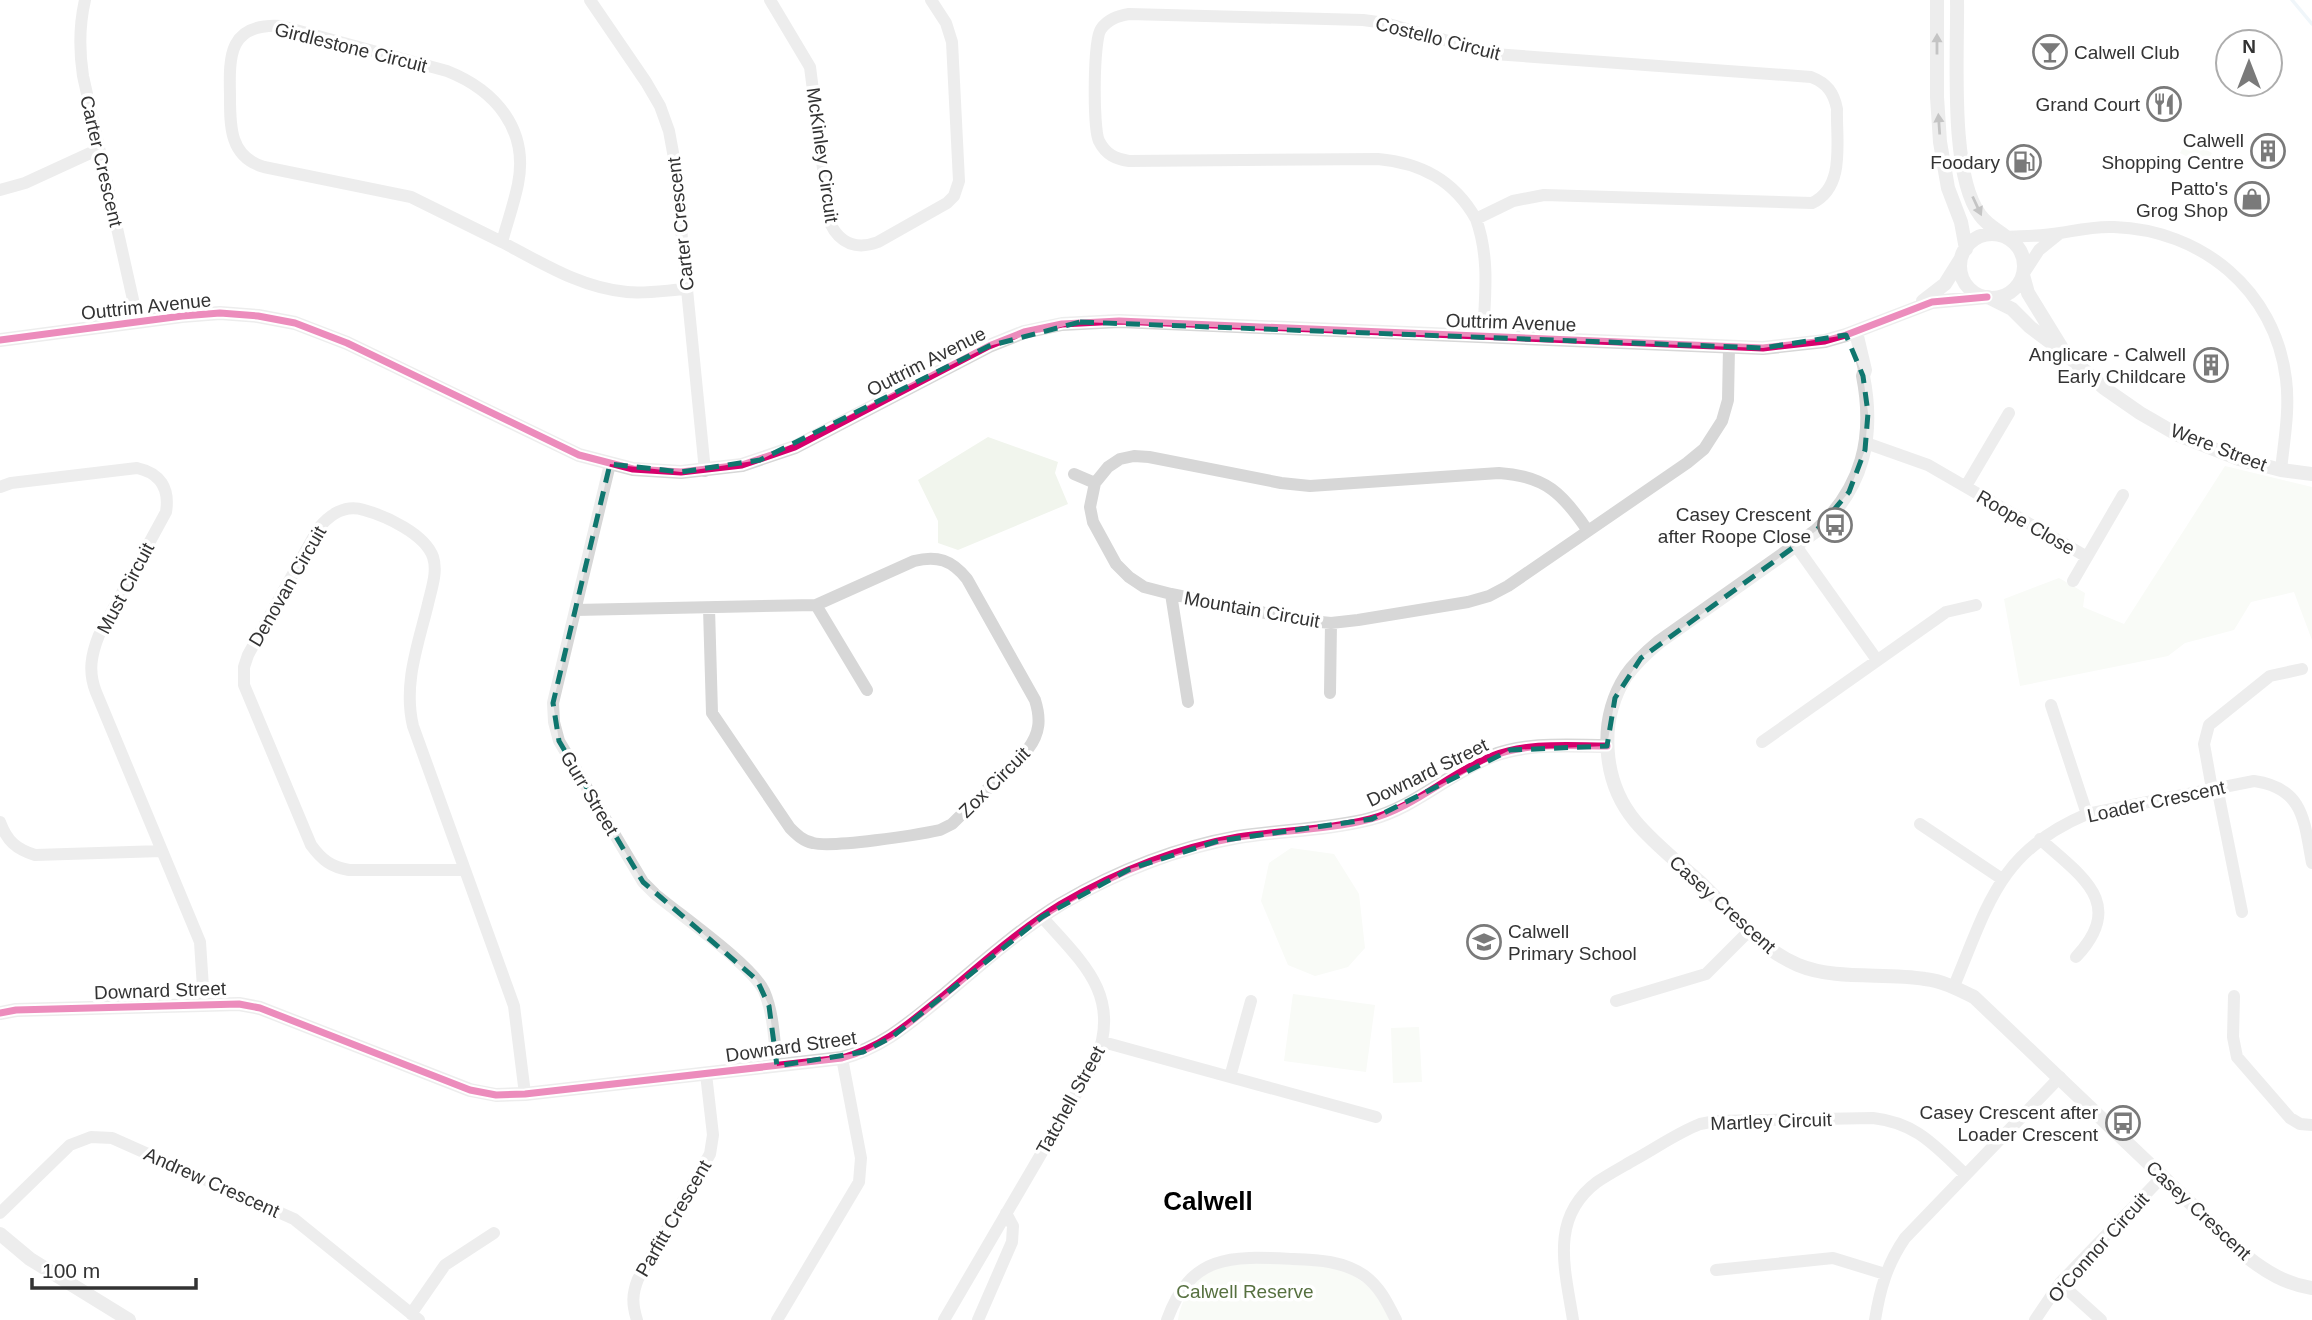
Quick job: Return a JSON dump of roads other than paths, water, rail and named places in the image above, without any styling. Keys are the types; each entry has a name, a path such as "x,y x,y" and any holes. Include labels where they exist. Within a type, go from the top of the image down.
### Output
{"street":[{"name":"Carter Crescent","path":"85,0 80,18 79,47 83,76 138,322"},
{"name":"McKinley Circuit","path":"770,0 810,67 830,223 842,240 857,246 878,242 947,203 954,196 959,181 952,42 946,23 931,0"},
{"path":"1937,0 1940,142 1948,188 1961,222 1963,253 1960,266 1964,280 1973,292 1987,297 2007,294 2018,285 2039,250 2060,233"},
{"path":"1957,0 1958,135 1964,168 1979,214 2022,252 2023,274"},
{"name":"Carter Crescent","path":"596,2 665,118 674,158 705,471"},
{"name":"Costello Circuit","path":"1476,219 1513,201 1544,195 1812,203 1826,195 1836,177 1835,98 1826,85 1811,77 1494,54 1385,23 1363,20 1129,14 1109,20 1099,32 1095,47 1097,134 1104,150 1113,157 1129,161 1378,159 1421,167 1440,178 1457,192 1476,219 1483,239 1486,260 1483,337"},
{"name":"Girdlestone Circuit","path":"502,242 519,183 519,149 507,118 494,99 477,85 447,71 281,26 253,28 237,41 229,60 230,127 233,141 245,158 264,167 411,197 575,280 601,288 642,292 687,289"},
{"path":"0,190 25,183 99,149"},
{"path":"1963,253 1973,240 1986,234 2006,237 2106,227 2156,231 2206,253 2232,273 2253,295 2279,345 2288,401 2281,470"},
{"name":"Outtrim Avenue","path":"1913,308 1945,284 1963,253"},
{"name":"Were Street","path":"2023,274 2029,295 2066,354"},
{"name":"Outtrim Avenue","path":"0,340 220,313 295,323 348,343 564,449 610,464 657,472 705,471 751,463 795,447 989,346 1024,332 1062,324 1119,321 1729,347 1784,347 1851,334 1932,302 1987,297"},
{"name":"Were Street","path":"1987,297 2012,309 2105,388 2178,435 2239,459 2281,470 2312,474"},
{"name":"Casey Crescent","path":"1851,334 1865,370 1863,376 1868,413 1866,443 1860,468 1842,503 1825,523 1796,546 1641,658 1626,677 1615,698 1609,722 1607,746 1615,788 1635,822 1749,931 1777,954 1811,969 1924,978 1954,986 1984,1004 2246,1256 2289,1283 2312,1288"},
{"name":"Mountain Circuit","path":"1095,484 1090,499 1093,522 1116,564 1144,587 1300,620 1331,623 1468,602 1489,596 1508,586 1687,463 1711,440 1722,421 1728,400 1729,347"},
{"name":"Roope Close","path":"1966,486 2009,413"},
{"name":"Roope Close","path":"1866,443 1913,458 2087,557"},
{"path":"1074,474 1095,484 1108,467 1120,459 1134,456 1310,486 1518,474 1536,480 1560,495 1588,531"},
{"name":"Gurr Street","path":"610,464 553,703 559,741 643,882 744,966 757,981 769,1006 777,1066"},
{"name":"Must Circuit","path":"0,486 137,468 148,470 157,476 166,490 166,512 99,635 90,667 96,692 200,942 204,1003"},
{"name":"Roope Close","path":"2073,582 2123,495"},
{"name":"Denovan Circuit","path":"465,870 349,870 324,861 312,845 246,691 243,673 248,655 318,529 326,518 338,511 359,508 372,512 418,535 428,545 434,558 434,578 410,679 408,708 514,1006 525,1094"},
{"path":"1796,546 1877,660"},
{"name":"Zox Circuit","path":"575,610 816,605 914,561 927,558 947,561 959,568 967,579 1035,700 1039,713 1035,739 952,824 934,831 829,845 810,843 799,837 783,817 712,713 709,608"},
{"path":"1171,594 1188,702"},
{"path":"816,605 867,690"},
{"path":"1762,742 1946,612 1976,605"},
{"path":"1330,693 1331,623"},
{"path":"2242,912 2204,744 2209,725 2270,676 2302,669"},
{"path":"2051,705 2087,814"},
{"name":"Downard Street","path":"0,1013 16,1010 239,1004 260,1008 470,1090 496,1095 842,1058 863,1052 892,1037 1042,916 1130,869 1179,851 1241,837 1372,819 1402,807 1489,757 1510,750 1607,746"},
{"name":"Loader Crescent","path":"1954,986 1987,907 2002,879 2019,857 2063,824 2087,814 2254,781 2270,783 2290,795 2300,808"},
{"path":"2312,802 2300,808 2312,863"},
{"path":"0,822 4,834 12,844 35,855 162,851"},
{"path":"1920,824 2002,879"},
{"path":"2040,839 2083,878 2096,897 2099,913 2097,929 2090,943 2076,957"},
{"name":"Tatchell Street","path":"944,1320 1096,1059 1103,1042 1106,1015 1099,989 1042,916"},
{"path":"1616,1002 1706,974 1749,931"},
{"path":"2234,996 2232,1037 2238,1057 2290,1118 2300,1124 2312,1125"},
{"path":"1230,1077 1251,1000"},
{"path":"1103,1042 1376,1117"},
{"path":"777,1320 859,1182 861,1158 842,1058"},
{"name":"Parfitt Crescent","path":"637,1320 632,1299 638,1279 710,1154 713,1135 706,1074"},
{"path":"1875,1320 1885,1274 1905,1238 2060,1077"},
{"name":"Martley Circuit","path":"1573,1320 1563,1252 1564,1232 1581,1197 1604,1178 1700,1124 1716,1121 1873,1118 1891,1120 1924,1136 1966,1175"},
{"name":"Andrew Crescent","path":"0,1213 70,1145 91,1137 112,1138 293,1219 415,1317"},
{"name":"O'Connor Circuit","path":"2035,1320 2060,1283 2163,1176"},
{"path":"978,1320 1012,1242 1013,1226 1006,1213"},
{"path":"415,1317 445,1265 494,1233"},
{"path":"0,1234 30,1259 129,1320"},
{"path":"1167,1320 1180,1291 1194,1276 1221,1261 1251,1257 1329,1261 1348,1267 1373,1283 1385,1298 1396,1320"},
{"path":"1716,1270 1833,1258 1885,1274"},
{"path":"2060,1283 2101,1320"}],"waterway":[{"path":"2292,0 2312,24"}],"place":[{"name":"Calwell Club","path":"2050,52"},
{"name":"Grand Court","path":"2164,104"},
{"name":"Calwell Shopping Centre","path":"2268,151"},
{"name":"Foodary","path":"2024,162"},
{"name":"Patto's Grog Shop","path":"2252,199"},
{"name":"Anglicare - Calwell Early Childcare","path":"2211,365"},
{"name":"Casey Crescent after Roope Close","path":"1835,525"},
{"name":"Calwell Primary School","path":"1484,942"},
{"name":"Casey Crescent after Loader Crescent","path":"2123,1123"}],"district":[{"name":"Calwell","path":"1208,1201"}],"park label":[{"name":"Calwell Reserve","path":"1245,1291"}]}
